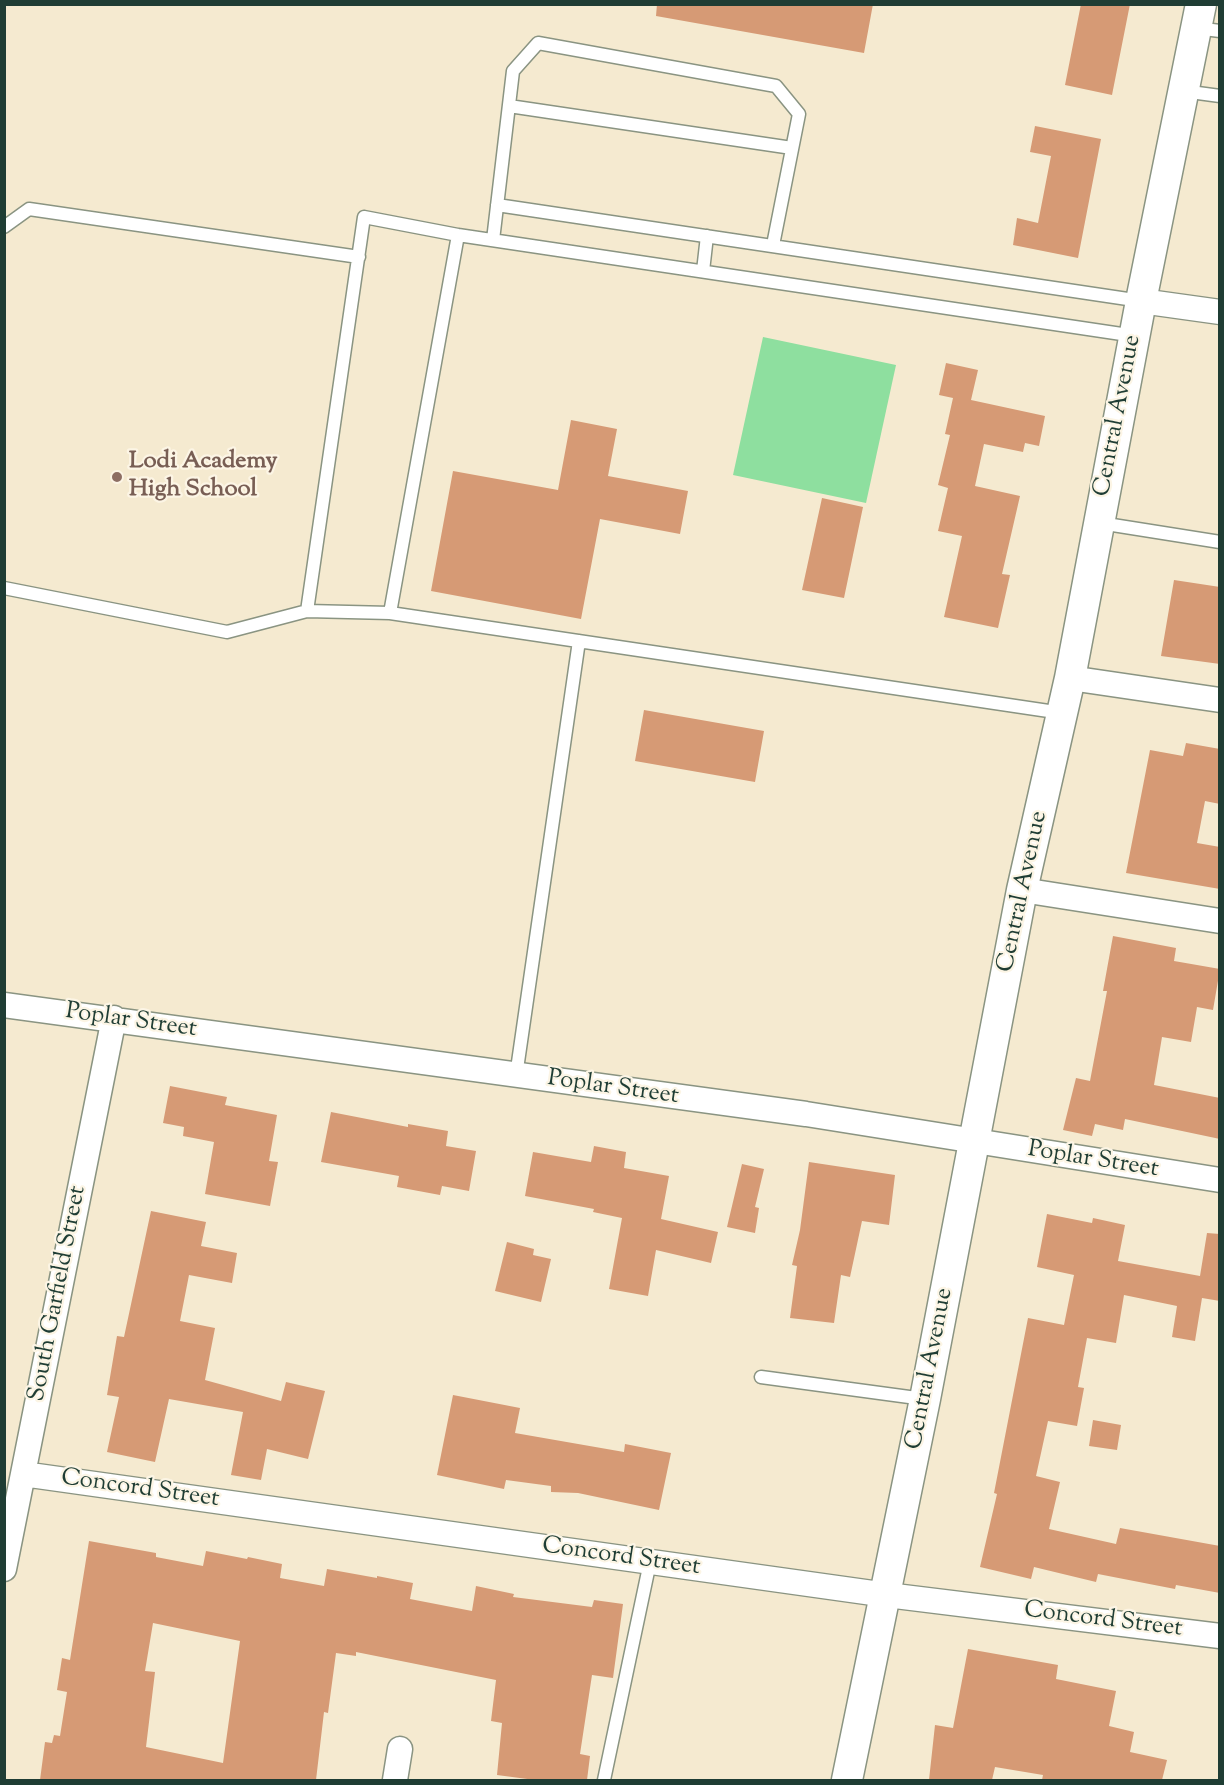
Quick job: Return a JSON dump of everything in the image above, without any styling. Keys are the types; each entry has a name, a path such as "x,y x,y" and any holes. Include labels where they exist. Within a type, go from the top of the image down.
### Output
{"street":[{"name":"Central Avenue","path":"847,1780 887,1595 976,1143 1022,890 1070,678 1141,301 1184,90 1206,21"},
{"path":"1141,301 1220,312"},
{"path":"1070,678 1220,700"},
{"path":"1022,890 1220,921"},
{"name":"Poplar Street","path":"4,1005 114,1018 516,1076 806,1114 976,1143 1220,1180"},
{"name":"South Garfield Street","path":"4,1569 114,1018"},
{"name":"Concord Street","path":"23,1474 887,1595 1220,1636"},
{"path":"395,1780 400,1749"}],"lane":[{"path":"493,240 513,71 538,43 776,86 799,114 773,246"},
{"path":"1184,90 1220,96"},
{"path":"509,106 792,148"},
{"path":"497,205 1141,301"},
{"path":"4,227 30,209 359,257"},
{"path":"307,611 364,217 458,235 1135,336"},
{"path":"390,613 458,235"},
{"path":"703,271 707,236"},
{"path":"1099,522 1220,542"},
{"path":"4,588 227,632 307,611 390,613 1062,713"},
{"path":"516,1076 579,640"},
{"path":"761,1377 925,1399"},
{"path":"604,1780 650,1562"}],"green space":[{"path":"763,337 896,365 866,503 733,475"}],"building":[{"path":"657,4 873,4 864,53 656,16"},
{"path":"1081,4 1130,4 1112,95 1065,85"},
{"path":"1035,126 1101,139 1078,258 1013,245 1017,218 1038,223 1051,156 1030,152"},
{"path":"946,363 978,370 971,400 1045,416 1039,446 1025,443 1023,452 984,444 975,486 1020,496 1002,574 1010,575 998,628 944,617 962,536 938,531 948,488 938,485 950,435 945,434 953,398 939,395"},
{"path":"571,420 617,429 608,476 688,491 680,534 600,519 581,619 431,591 453,471 558,490"},
{"path":"822,498 863,507 844,598 802,590"},
{"path":"1174,580 1220,587 1220,664 1161,656"},
{"path":"644,710 764,731 755,782 635,761"},
{"path":"1186,743 1220,749 1220,804 1205,801 1197,843 1220,847 1220,889 1126,873 1150,750 1183,756"},
{"path":"1113,936 1176,948 1174,961 1220,969 1213,1010 1197,1007 1191,1042 1162,1037 1154,1085 1220,1098 1220,1139 1125,1119 1123,1130 1095,1124 1092,1136 1063,1130 1076,1078 1090,1081 1107,991 1103,991"},
{"path":"170,1086 227,1097 225,1105 277,1115 269,1161 278,1162 270,1206 205,1194 214,1142 183,1136 184,1127 163,1123"},
{"path":"331,1112 408,1127 408,1124 448,1131 446,1146 476,1151 469,1191 442,1186 440,1195 397,1187 399,1176 321,1162"},
{"path":"594,1146 626,1152 624,1168 669,1176 661,1219 718,1232 711,1263 656,1250 648,1296 609,1289 622,1218 593,1212 594,1209 525,1196 533,1152 591,1162"},
{"path":"809,1162 895,1175 889,1225 862,1221 850,1277 841,1275 834,1323 790,1318 797,1266 792,1265 800,1230"},
{"path":"742,1164 764,1169 755,1207 759,1208 755,1233 727,1227"},
{"path":"151,1211 206,1222 201,1246 237,1253 232,1283 189,1275 180,1321 215,1328 205,1380 281,1401 286,1382 325,1391 308,1459 267,1449 261,1480 231,1475 243,1412 169,1399 155,1462 107,1452 119,1397 107,1395 117,1336 124,1337"},
{"path":"1047,1214 1092,1223 1093,1218 1125,1225 1118,1261 1200,1276 1207,1233 1220,1234 1220,1301 1202,1298 1195,1341 1172,1337 1177,1306 1124,1295 1116,1343 1087,1338 1078,1387 1084,1388 1077,1426 1048,1421 1036,1476 1060,1482 1049,1529 1116,1544 1120,1528 1220,1546 1220,1593 1176,1585 1175,1589 1098,1574 1096,1582 1034,1567 1031,1579 980,1567 997,1494 994,1493 1028,1318 1064,1325 1074,1275 1037,1267"},
{"path":"507,1242 534,1249 533,1255 551,1259 541,1302 495,1291"},
{"path":"453,1395 520,1408 515,1433 624,1452 625,1444 671,1453 659,1510 578,1493 551,1492 551,1486 506,1480 504,1489 437,1475"},
{"path":"1093,1420 1121,1425 1117,1450 1089,1446"},
{"path":"89,1541 156,1553 156,1557 203,1566 206,1551 247,1559 248,1557 282,1564 280,1578 324,1586 327,1569 377,1578 377,1576 413,1583 410,1599 472,1611 476,1586 514,1594 513,1597 592,1607 594,1600 623,1604 613,1678 592,1675 580,1754 590,1756 587,1780 535,1780 497,1775 502,1723 491,1721 496,1680 356,1652 356,1656 336,1653 328,1713 324,1712 316,1780 40,1780 45,1742 52,1743 54,1735 60,1736 67,1692 57,1690 62,1658 70,1660","holes":["153,1623 240,1641 223,1763 146,1747 155,1672 145,1671"]},
{"path":"968,1649 1058,1665 1056,1679 1116,1691 1109,1726 1134,1732 1130,1752 1167,1760 1162,1780 1042,1780 1043,1775 995,1767 992,1780 929,1780 935,1725 953,1728"}],"place":[{"name":"Lodi Academy High School","path":"117,477"}]}
